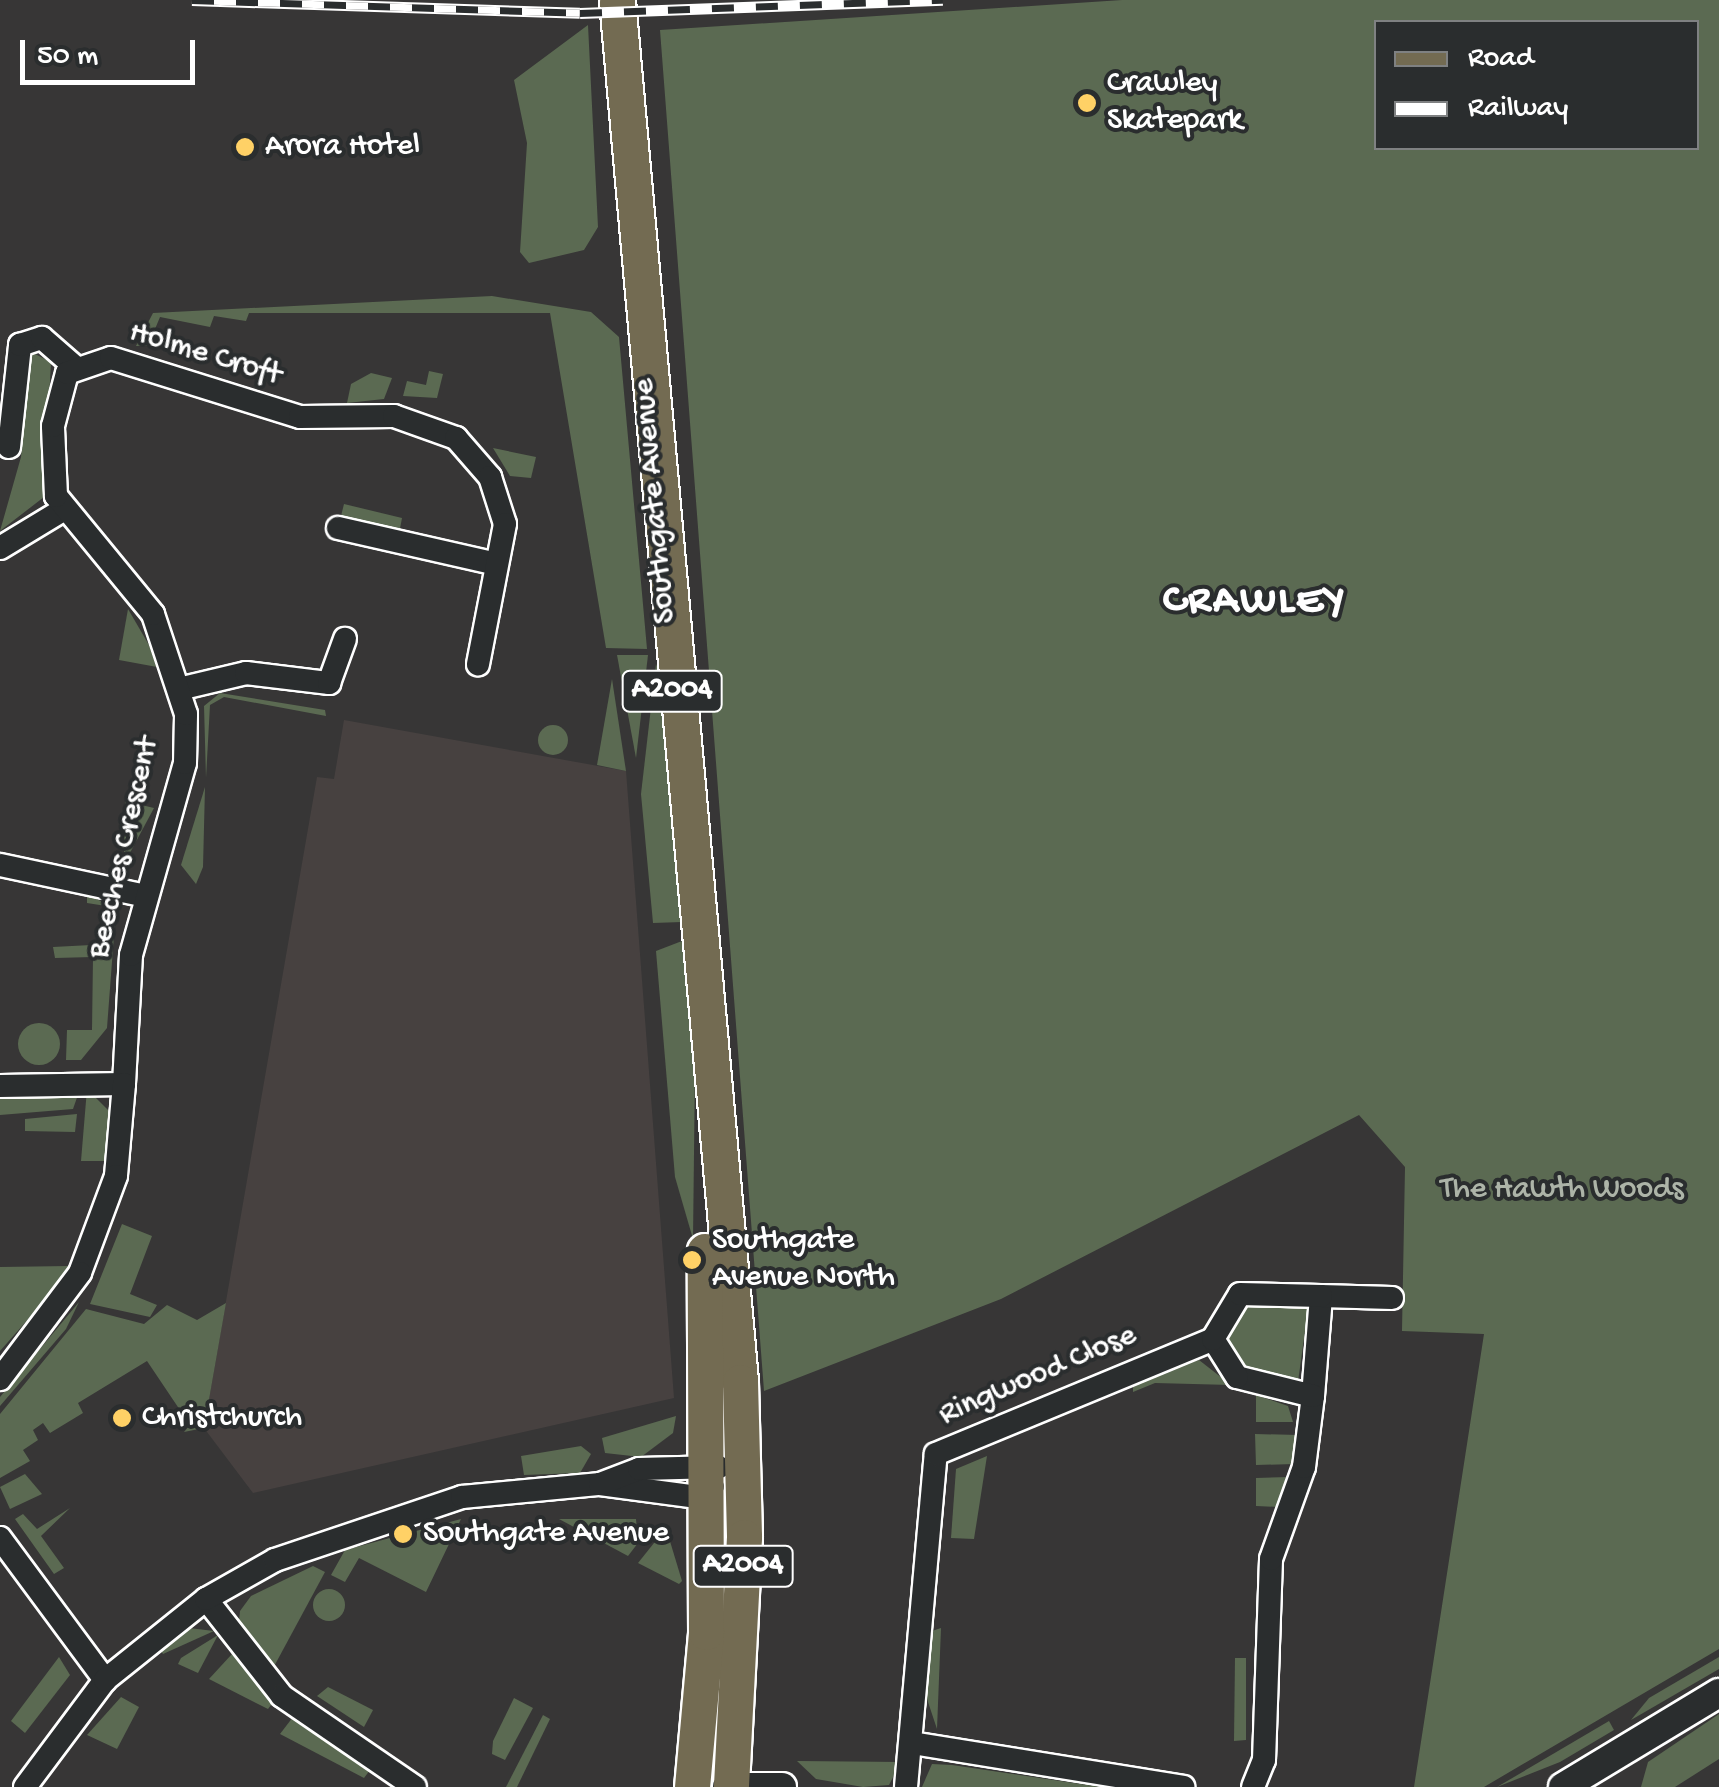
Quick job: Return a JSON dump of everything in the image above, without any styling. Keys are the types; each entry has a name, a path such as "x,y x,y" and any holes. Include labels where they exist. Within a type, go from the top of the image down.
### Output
{"main road":[{"name":"Southgate Avenue","path":"617,0 732,1351 719,1474 714,1781"},
{"name":"Southgate Avenue","path":"714,1781 719,1474 706,1236 716,1181"}],"street":[{"path":"9,447 20,345 42,338 74,366 53,426 62,511 144,599 183,688 246,673 329,683 345,639"},
{"name":"Holme Croft","path":"74,366 111,358 300,417 394,416 443,429 497,490 505,524 478,664"},
{"path":"0,548 62,511"},
{"path":"338,528 496,564"},
{"name":"Beeches Crescent","path":"0,1379 80,1273 116,1176 129,975 146,896 185,764 183,688"},
{"path":"0,864 146,896"},
{"path":"0,1086 124,1084"},
{"path":"1313,1396 1237,1377 1213,1340 1240,1294 1392,1298"},
{"path":"1253,1787 1264,1760 1271,1558 1304,1468 1321,1296"},
{"name":"Ringwood Close","path":"906,1787 936,1454 1213,1340"},
{"path":"25,1787 105,1680 206,1598 275,1560 408,1510 600,1484 719,1474"},
{"path":"0,1538 105,1680"},
{"path":"206,1598 282,1696 416,1787"},
{"path":"1563,1787 1600,1779 1719,1694"},
{"path":"912,1743 1183,1787"},
{"path":"714,1781 782,1787"}],"shaded area":[{"path":"344,720 626,771 674,1398 253,1493 204,1428 317,777 334,779"}],"green space":[{"name":"The Hawth Woods","path":"1122,0 1719,0 1719,1649 1484,1787 1414,1787 1484,1334 1402,1331 1405,1167 1359,1115 1001,1299 764,1391 660,30"},
{"path":"588,25 598,227 584,250 529,263 520,252 527,143 514,80"},
{"path":"492,296 591,312 619,337 647,649 606,648 550,313 249,313 246,321 214,316 210,327 160,317 148,346 136,346 153,313"},
{"path":"31,352 51,362 44,497 0,531 21,457"},
{"path":"429,371 443,374 437,398 403,396 407,381 426,385"},
{"path":"371,373 392,378 384,399 347,403 351,384"},
{"path":"493,448 536,457 531,478 510,476"},
{"path":"344,504 402,518 399,534 340,520"},
{"path":"128,609 149,645 157,667 119,660"},
{"path":"617,655 648,655 636,758"},
{"path":"656,664 682,922 653,923 641,794"},
{"path":"612,679 626,771 597,765"},
{"path":"220,693 325,710 326,716 224,697 210,705 206,778 204,706"},
{"path":"553,725 564,729 568,740 564,751 553,755 542,751 538,740 542,729"},
{"path":"205,787 203,867 196,884 181,865"},
{"path":"125,801 154,808 124,864 124,849"},
{"path":"87,894 116,909 107,1028 81,1060 66,1060 67,1030 92,1030 93,957 55,958 53,947 110,944 106,906 87,903"},
{"path":"682,941 695,1066 693,1239 675,1177 656,951"},
{"path":"39,1023 54,1029 60,1044 54,1059 39,1065 24,1059 18,1044 24,1029"},
{"path":"80,1089 73,1109 0,1115 0,1094"},
{"path":"87,1089 111,1113 108,1161 81,1161"},
{"path":"77,1114 75,1132 25,1131 25,1119"},
{"path":"122,1224 152,1236 130,1294 157,1305 150,1317 90,1304"},
{"path":"69,1266 68,1274 0,1351 0,1267"},
{"path":"79,1302 66,1329 0,1406 0,1397"},
{"path":"226,1303 204,1428 184,1432 190,1425 147,1361 78,1403 83,1413 50,1433 43,1423 33,1430 38,1440 23,1450 30,1461 0,1478 0,1414 86,1309 144,1324 167,1305 197,1320"},
{"path":"1245,1304 1308,1309 1298,1382 1247,1371 1231,1351 1227,1338"},
{"path":"1199,1360 1231,1385 1155,1383 1133,1392 1133,1381"},
{"path":"1256,1395 1288,1406 1293,1422 1256,1422"},
{"path":"676,1416 673,1433 641,1457 605,1453 602,1438"},
{"path":"1255,1434 1298,1435 1294,1464 1256,1465"},
{"path":"581,1446 591,1454 580,1473 524,1475 521,1456"},
{"path":"987,1456 974,1539 951,1538 956,1469"},
{"path":"25,1474 42,1494 10,1509 0,1487"},
{"path":"1290,1477 1279,1507 1256,1506 1256,1478"},
{"path":"70,1508 41,1536 64,1568 54,1574 15,1519 23,1514 37,1529"},
{"path":"461,1519 426,1592 359,1558 345,1582 331,1575 345,1550"},
{"path":"559,1519 636,1519 638,1543 628,1556"},
{"path":"666,1528 682,1581 679,1584 638,1563"},
{"path":"313,1566 325,1572 271,1672 238,1631 240,1611 251,1596"},
{"path":"329,1589 340,1594 345,1605 340,1616 329,1621 318,1616 313,1605 318,1594"},
{"path":"189,1628 214,1631 163,1654 160,1649"},
{"path":"941,1628 937,1729 927,1699 932,1631"},
{"path":"218,1635 198,1673 178,1664 181,1658"},
{"path":"232,1654 274,1701 268,1709 209,1679"},
{"path":"59,1657 70,1675 25,1733 11,1721"},
{"path":"1719,1657 1719,1669 1631,1720 1649,1698"},
{"path":"1235,1658 1246,1658 1246,1740 1234,1741"},
{"path":"328,1687 373,1710 364,1727 317,1696"},
{"path":"121,1697 139,1707 117,1749 87,1735"},
{"path":"514,1698 533,1708 505,1760 492,1754 493,1741"},
{"path":"1719,1714 1719,1759 1675,1787 1641,1787 1648,1762"},
{"path":"543,1715 550,1719 517,1787 506,1787"},
{"path":"293,1717 370,1770 364,1778 280,1734"},
{"path":"1609,1721 1614,1730 1560,1762 1497,1787"},
{"path":"797,1761 901,1762 889,1785 863,1787 816,1779"},
{"path":"932,1764 952,1765 1101,1787 922,1787"}],"railway":[{"path":"192,0 580,13 943,0"}],"place":[{"name":"Crawley Skatepark","path":"1087,103"},
{"name":"Arora Hotel","path":"245,147"},
{"name":"Southgate Avenue North","path":"692,1260"},
{"name":"Christchurch","path":"122,1418"},
{"name":"Southgate Avenue","path":"403,1534"}],"district":[{"name":"CRAWLEY","path":"1255,603"}]}
